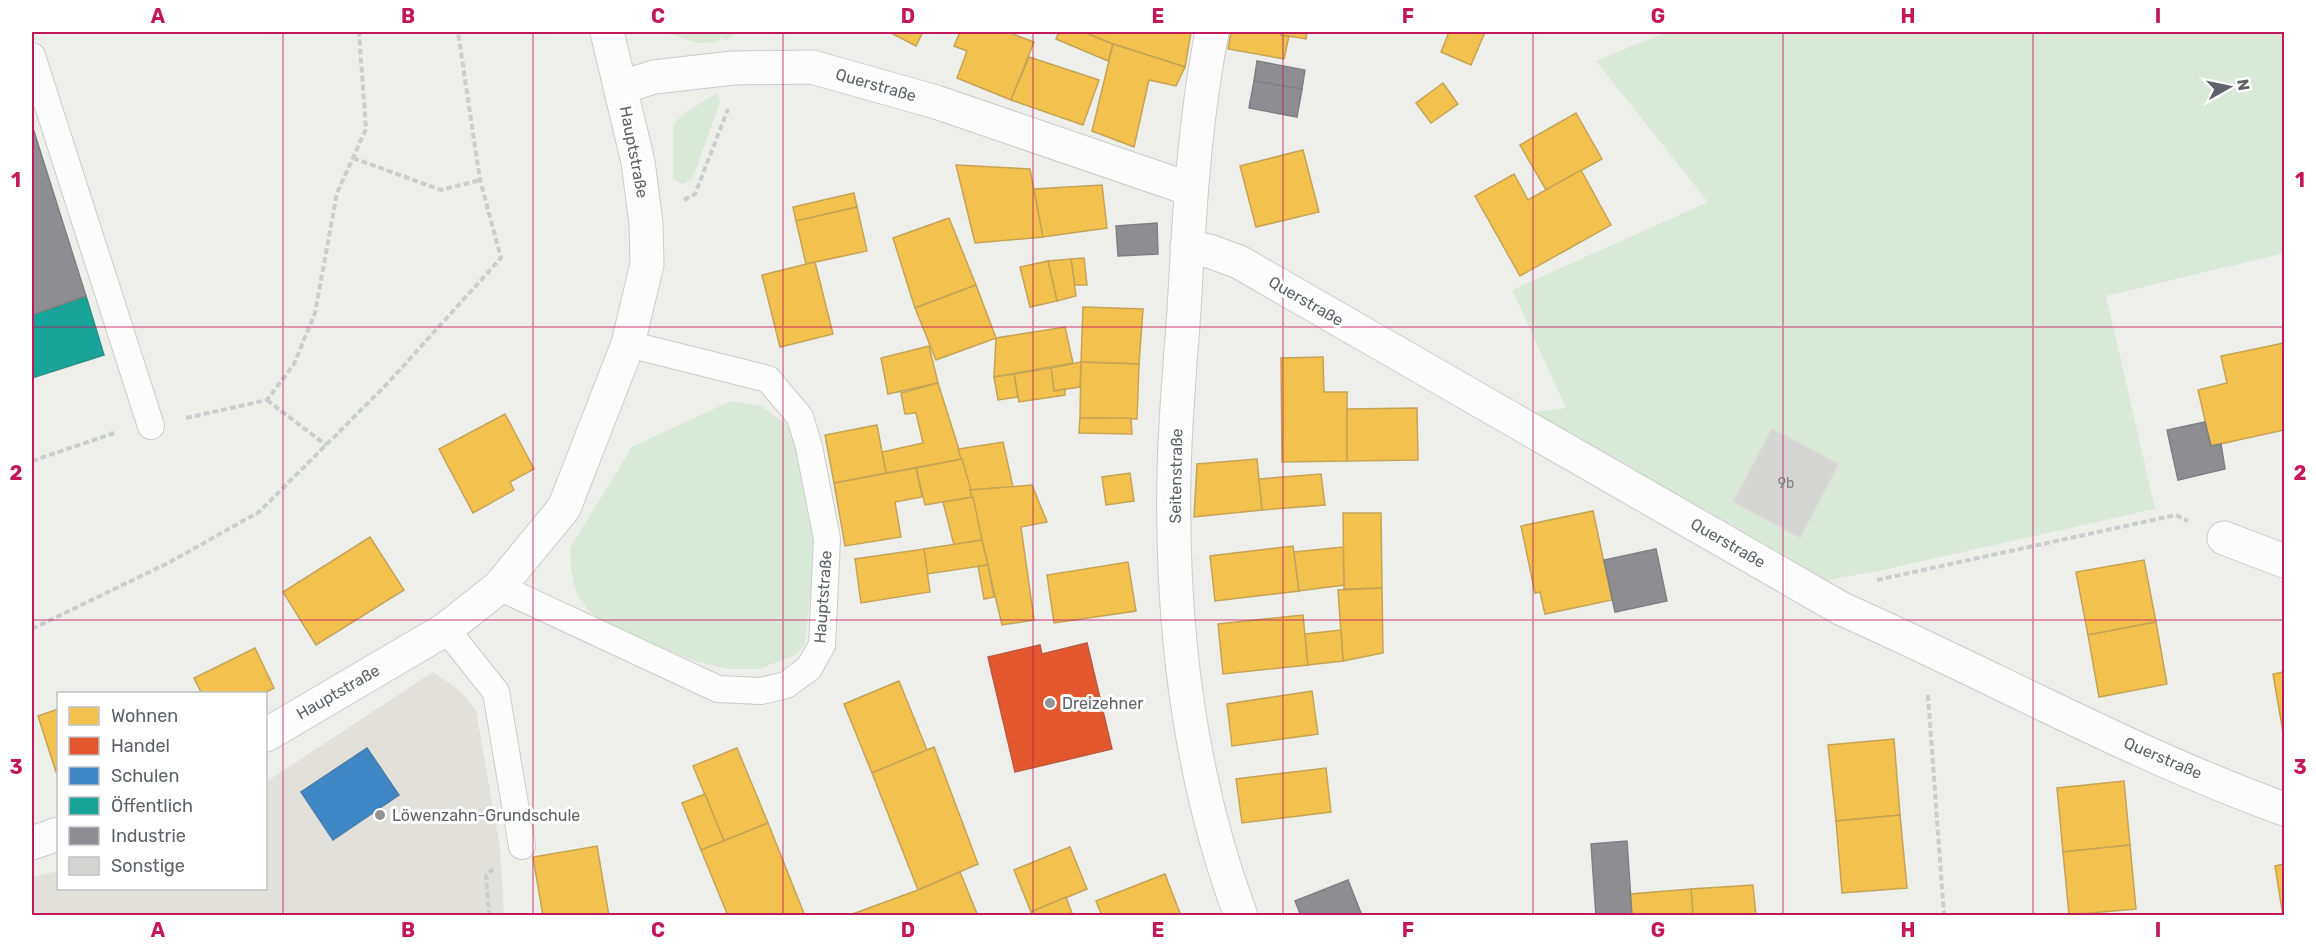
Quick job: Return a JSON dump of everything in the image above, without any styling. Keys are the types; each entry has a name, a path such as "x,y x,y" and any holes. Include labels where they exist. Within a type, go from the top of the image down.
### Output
{"street":[{"name":"Hauptstraße","path":"267,734 446,628 499,587 564,508 628,345 647,264 646,222 638,162 622,87 607,32"},
{"name":"Seitenstraße","path":"1212,32 1200,89 1190,189 1174,475 1179,628 1185,698 1207,815 1241,915"},
{"name":"Querstraße","path":"622,87 654,77 733,68 812,67 936,102 1190,189"},
{"name":"Querstraße","path":"1187,247 1209,251 1239,262 1842,609 1927,646 2128,744 2284,809"},
{"path":"2224,538 2284,561"},
{"path":"32,843 57,834"}],"lane":[{"path":"32,56 151,426"},
{"name":"Hauptstraße","path":"499,587 718,689 761,691 786,685 808,668 822,645 827,539 809,447 800,417 768,379 628,345"},
{"path":"446,628 496,692 522,846"}],"path":[{"path":"32,461 126,430 267,400 294,364 315,313 337,193 366,129 359,32"},
{"path":"32,629 170,562 259,512 387,384 501,258 480,180 458,32"},
{"path":"646,222 695,194 734,94 733,68"},
{"path":"353,158 441,190 480,180"},
{"path":"267,400 326,445"},
{"path":"1842,609 1855,591 1880,578 2176,515 2224,538"},
{"path":"1927,646 1928,697 1944,915"}],"shaded area":[{"name":"Löwenzahn-Grundschule","path":"433,672 459,690 476,710 500,848 504,915 32,915 32,877 57,871 57,890 267,890 267,781"}],"green space":[{"path":"664,32 734,32 727,40 719,38 717,42 698,43"},
{"path":"1666,32 2284,32 2284,253 2106,296 2155,509 1878,571 1827,580 1533,412 1566,408 1512,290 1708,202 1596,61"},
{"path":"717,93 720,102 692,180 682,184 673,179 673,125 683,114"},
{"path":"731,401 761,406 789,427 800,450 815,544 805,644 796,655 759,669 730,669 698,662 613,629 589,611 577,594 571,570 570,548 632,447"}],"building: Wohnen":[{"path":"889,32 923,32 916,46"},
{"path":"960,32 1007,32 1034,42 1011,100 957,78 967,51 954,46"},
{"path":"1059,32 1084,32 1113,44 1108,61 1056,39"},
{"path":"1084,32 1191,32 1185,67 1113,44"},
{"path":"1231,32 1282,32 1281,35 1289,36 1284,59 1228,49"},
{"path":"1282,32 1307,32 1306,39 1281,35"},
{"path":"1449,32 1485,32 1471,65 1441,52"},
{"path":"1113,44 1185,67 1176,86 1149,80 1134,147 1092,131"},
{"path":"1029,57 1099,80 1083,125 1011,100"},
{"path":"1443,83 1458,104 1431,123 1416,103"},
{"path":"1576,113 1602,159 1546,190 1520,145"},
{"path":"1303,150 1319,212 1256,227 1240,166"},
{"path":"956,165 1030,169 1043,237 975,243"},
{"path":"1581,170 1611,225 1520,276 1475,196 1514,174 1528,200"},
{"path":"1102,185 1107,228 1043,237 1034,189"},
{"path":"854,193 857,207 796,221 793,207"},
{"path":"857,207 867,251 806,264 796,221"},
{"path":"949,218 976,285 915,308 893,238"},
{"path":"1084,258 1087,285 1075,285 1071,259"},
{"path":"1071,259 1076,296 1057,301 1048,261"},
{"path":"1048,261 1057,301 1030,307 1020,267"},
{"path":"815,262 833,334 780,347 762,275"},
{"path":"976,285 996,338 936,360 915,308"},
{"path":"1083,307 1143,309 1139,364 1081,362"},
{"path":"1065,327 1073,363 994,377 996,338"},
{"path":"2284,343 2284,430 2211,446 2198,390 2227,383 2221,356"},
{"path":"929,346 938,383 888,394 881,358"},
{"path":"1323,357 1324,392 1347,392 1347,461 1282,462 1281,358"},
{"path":"1081,362 1139,364 1137,419 1080,418"},
{"path":"1081,362 1080,387 1054,391 1051,368"},
{"path":"1051,368 1054,391 1065,389 1065,395 1019,402 1014,374"},
{"path":"1014,374 1018,397 998,400 994,377"},
{"path":"938,383 962,459 886,473 882,452 923,443 916,413 905,414 901,393"},
{"path":"1417,408 1418,460 1347,461 1347,409"},
{"path":"505,414 534,469 510,482 514,490 473,513 439,449"},
{"path":"1080,418 1131,418 1132,434 1079,433"},
{"path":"877,425 886,473 834,483 825,435"},
{"path":"1003,442 1013,487 970,490 958,449"},
{"path":"962,459 973,497 925,505 916,468"},
{"path":"1257,459 1262,510 1194,517 1197,464"},
{"path":"916,468 922,497 895,502 901,537 845,546 834,483"},
{"path":"1130,473 1134,501 1106,505 1102,477"},
{"path":"1321,474 1325,505 1262,510 1259,479"},
{"path":"1032,485 1047,522 1021,527 1034,620 1002,625 970,490"},
{"path":"973,497 982,540 954,545 943,502"},
{"path":"1593,511 1612,600 1545,614 1540,592 1535,593 1521,526"},
{"path":"1343,513 1381,513 1382,588 1344,589"},
{"path":"370,537 404,590 316,645 283,592"},
{"path":"982,540 988,565 927,574 924,549"},
{"path":"1293,546 1299,591 1215,601 1210,556"},
{"path":"1343,547 1344,585 1299,591 1294,552"},
{"path":"924,549 930,592 861,603 855,559"},
{"path":"2144,560 2156,622 2088,635 2076,572"},
{"path":"1128,562 1136,611 1054,623 1047,575"},
{"path":"988,565 994,597 984,599 978,566"},
{"path":"1382,588 1383,653 1343,661 1338,590"},
{"path":"1303,615 1308,665 1223,674 1218,624"},
{"path":"2156,622 2167,684 2099,697 2088,635"},
{"path":"1341,630 1343,661 1308,665 1305,634"},
{"path":"255,648 274,688 267,692 201,692 194,678"},
{"path":"2284,672 2284,738 2273,674"},
{"path":"899,681 927,750 872,773 844,704"},
{"path":"1312,691 1318,734 1232,746 1227,704"},
{"path":"57,709 56,772 38,716"},
{"path":"1894,739 1900,815 1836,821 1828,745"},
{"path":"934,747 978,864 918,890 872,773"},
{"path":"737,748 768,823 724,841 693,766"},
{"path":"1326,768 1331,812 1242,823 1236,779"},
{"path":"2124,781 2130,845 2063,852 2057,788"},
{"path":"705,794 724,841 701,850 682,803"},
{"path":"1900,815 1907,888 1842,893 1836,821"},
{"path":"768,823 805,916 728,916 701,850"},
{"path":"2130,845 2136,909 2069,915 2063,852"},
{"path":"597,846 609,916 543,916 533,857"},
{"path":"1070,847 1087,889 1031,912 1014,870"},
{"path":"2284,864 2284,916 2283,916 2275,866"},
{"path":"960,872 978,916 847,916 918,890"},
{"path":"1165,874 1181,916 1102,916 1096,901"},
{"path":"1753,885 1756,916 1693,916 1691,889"},
{"path":"1691,889 1693,916 1632,916 1630,894"},
{"path":"1066,897 1073,916 1032,916 1031,912"}],"building: Handel":[{"name":"Dreizehner","path":"1087,643 1112,749 1015,772 988,657 1040,645 1042,654"}],"building: Schulen":[{"path":"367,748 399,795 333,840 301,792"}],"building: Öffentlich":[{"path":"86,296 104,355 32,378 32,315"}],"building: Industrie":[{"path":"1257,61 1305,70 1302,89 1254,81"},
{"path":"1254,81 1302,89 1297,117 1249,108"},
{"path":"32,125 86,296 32,315"},
{"path":"1157,223 1158,254 1118,256 1116,226"},
{"path":"2205,422 2211,446 2221,444 2225,469 2178,480 2167,430"},
{"path":"1656,549 1667,601 1615,612 1604,560"},
{"path":"1627,841 1632,916 1596,916 1591,844"},
{"path":"1348,880 1361,913 1354,916 1301,916 1295,901"}],"building: Sonstige":[{"path":"1772,428 1839,464 1800,538 1733,502"}],"place":[{"name":"Dreizehner","path":"1050,703"},
{"name":"Löwenzahn-Grundschule","path":"380,815"}]}
